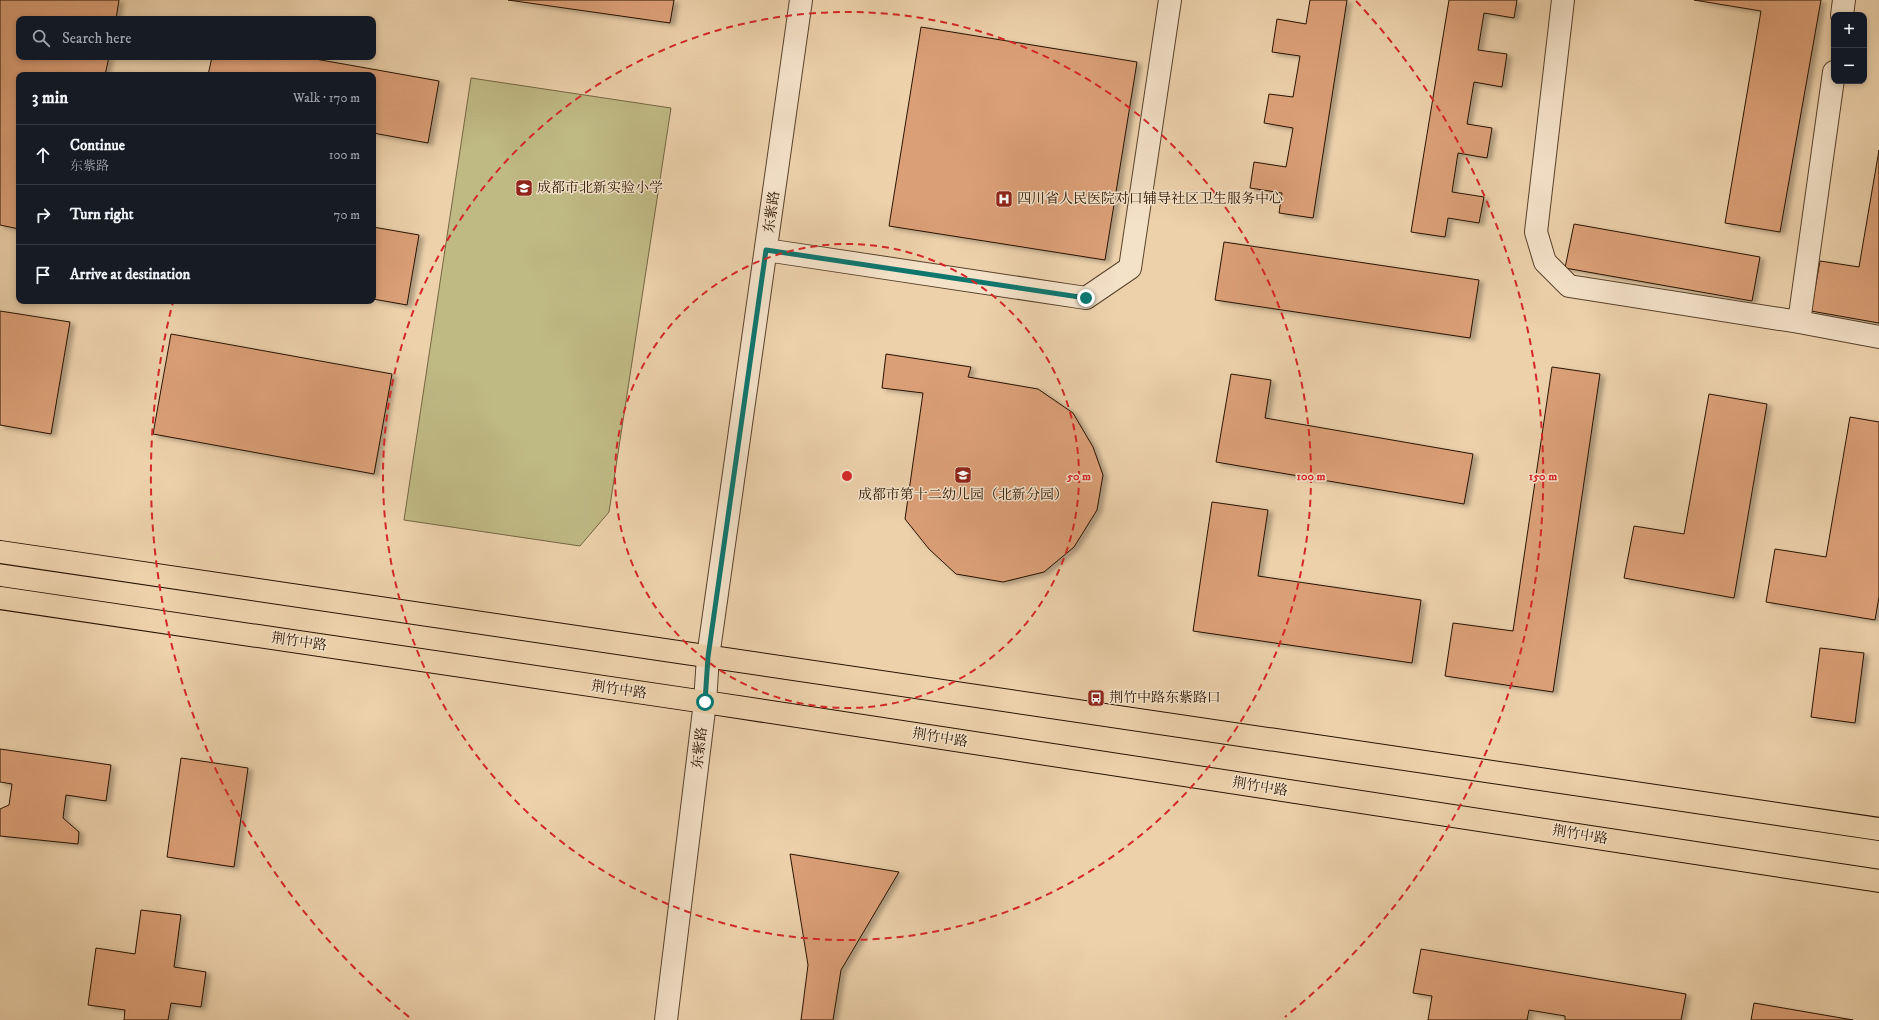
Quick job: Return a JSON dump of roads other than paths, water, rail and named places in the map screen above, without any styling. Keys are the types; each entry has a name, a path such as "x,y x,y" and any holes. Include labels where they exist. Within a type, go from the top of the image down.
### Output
{"main road":[{"path":"0,552 1879,829"},
{"name":"荆竹中路","path":"0,598 705,702 1879,881"}],"street":[{"name":"东紫路","path":"666,1020 705,702 708,657 802,0"},
{"path":"766,250 1086,298 1130,268 1170,0"},
{"path":"1563,0 1536,232 1546,262 1569,286 1799,322 1879,337"},
{"path":"1842,12 1844,0"},
{"path":"1799,322 1832,84"}],"place":[{"name":"成都市北新实验小学","path":"524,188"},
{"name":"四川省人民医院对口辅导社区卫生服务中心","path":"1004,199"},
{"name":"成都市第十二幼儿园（北新分园）","path":"963,475"},
{"name":"荆竹中路东紫路口","path":"1096,698"}]}
